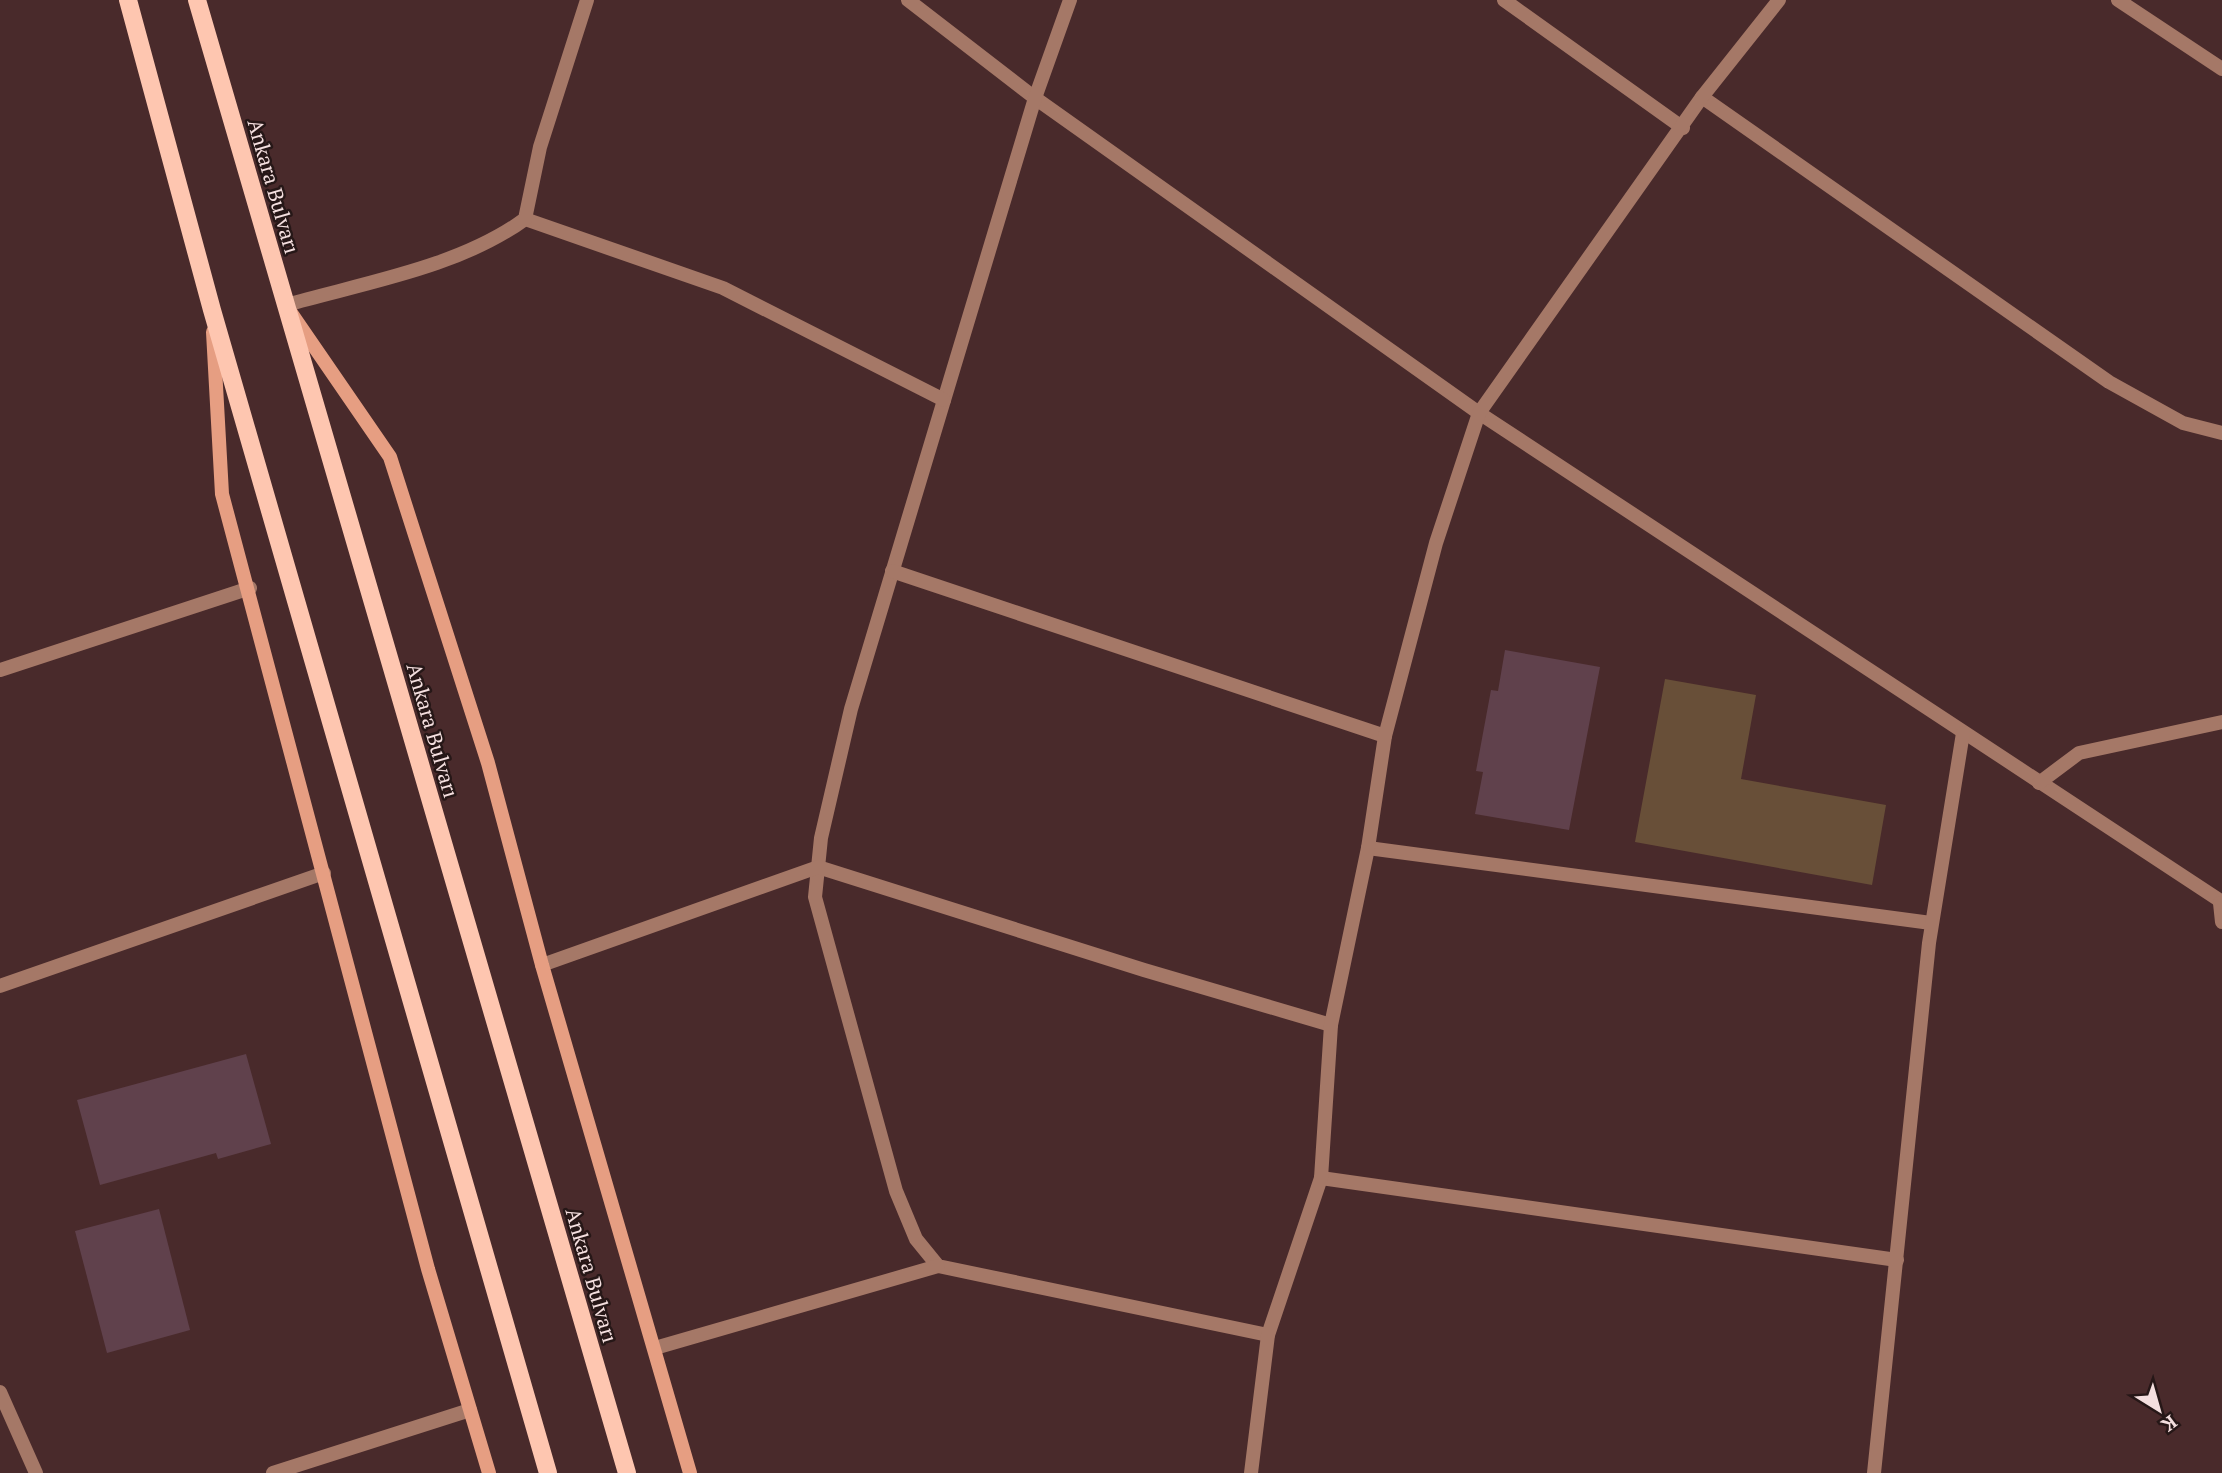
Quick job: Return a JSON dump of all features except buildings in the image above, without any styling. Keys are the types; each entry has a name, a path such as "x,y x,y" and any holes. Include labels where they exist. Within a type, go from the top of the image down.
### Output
{"main road":[{"path":"128,0 212,310 548,1473"},
{"name":"Ankara Bulvarı","path":"197,0 627,1473"},
{"path":"286,305 390,457 488,763 542,965 690,1473"},
{"path":"212,310 222,494 250,588 428,1269 489,1473"}],"street":[{"path":"286,305 451,258 499,238 525,219 540,147 587,0"},
{"path":"908,0 1035,98 1479,414 2221,903 2222,922"},
{"path":"938,1266 916,1239 896,1191 815,897 821,838 851,709 892,571 1035,98 1070,0"},
{"path":"1504,0 1683,128"},
{"path":"1251,1473 1268,1335 1321,1178 1331,1025 1368,848 1385,736 1436,543 1479,414 1683,128 1702,97 1779,0"},
{"path":"2118,0 2222,69"},
{"path":"1702,97 2109,382 2183,424 2222,433"},
{"path":"525,219 723,288 944,400"},
{"path":"892,571 1385,736"},
{"path":"0,670 250,588"},
{"path":"2039,783 2079,753 2222,722"},
{"path":"1874,1473 1931,923 1963,733"},
{"path":"1368,848 1931,923"},
{"path":"542,965 818,867 1144,970 1331,1025"},
{"path":"0,986 324,873"},
{"path":"1321,1178 1897,1260"},
{"path":"654,1348 938,1266 1268,1335"},
{"path":"0,1392 36,1473"},
{"path":"273,1473 470,1410"}],"shaded area":[{"path":"1665,679 1756,695 1741,779 1886,805 1872,885 1635,842"}]}
